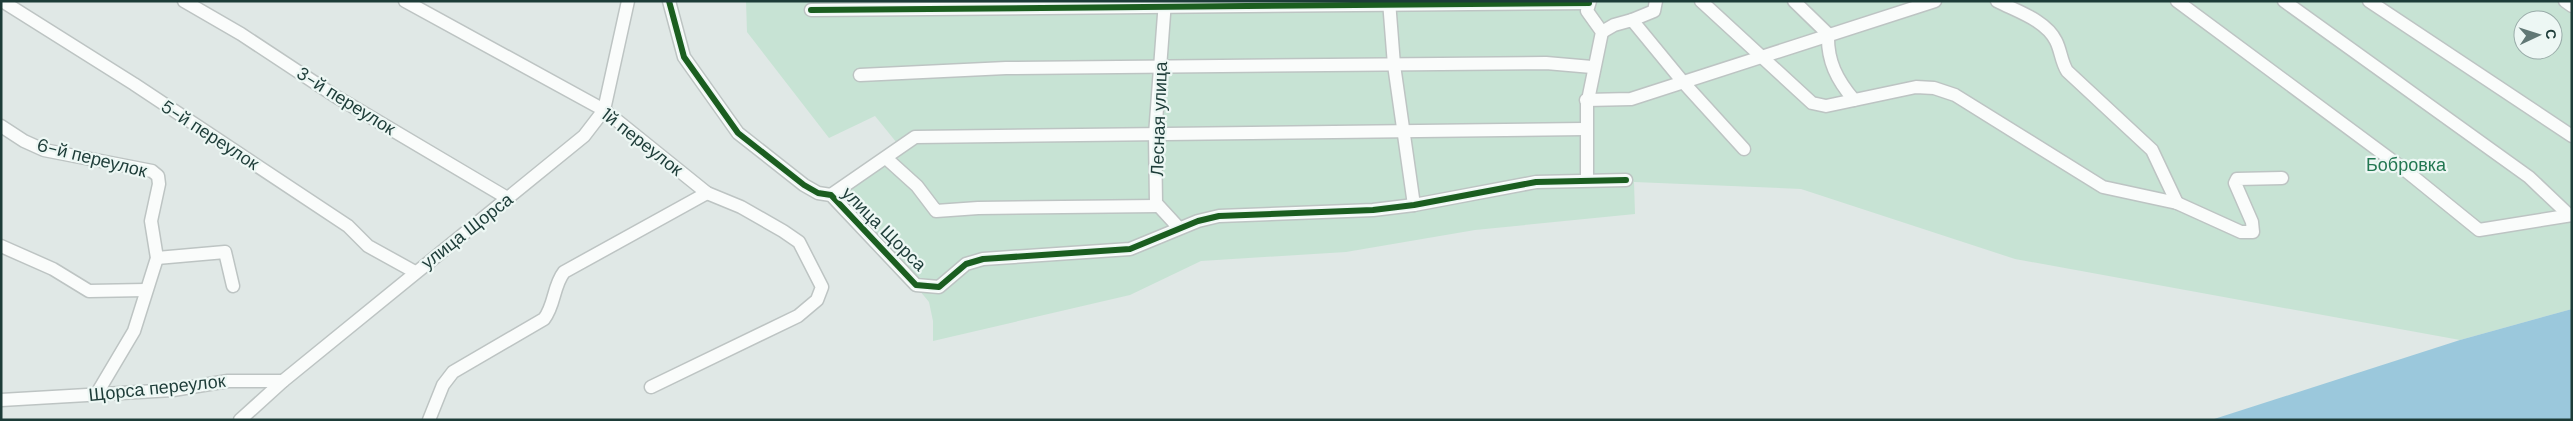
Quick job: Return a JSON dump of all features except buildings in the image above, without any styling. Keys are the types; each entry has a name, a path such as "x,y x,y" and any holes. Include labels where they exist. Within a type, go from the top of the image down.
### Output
{"street":[{"name":"5-й переулок","path":"2,1 134,84 348,226 368,246 415,272"},
{"name":"3-й переулок","path":"184,1 241,34 335,96 509,199"},
{"name":"1й переулок","path":"405,1 604,110 707,193 742,207 799,242 822,287 817,300 798,316 651,387"},
{"path":"628,2 635,1"},
{"name":"улица Щорса","path":"669,1 684,57 738,133 804,186 818,193 831,195 916,285 939,287 966,264 983,260 1130,249 1179,228"},
{"path":"1587,179 1584,129 1586,100 1602,32 1614,25 1654,11 1656,1"},
{"path":"1700,1 1812,102 1826,106 1916,87 1934,88 1962,100 2103,187 2177,203 2241,232 2253,232 2252,222 2235,183 2238,179 2282,178"},
{"path":"1794,1 1828,34 1829,58 1840,86 1854,100"},
{"path":"1894,1 1905,11"},
{"path":"1586,100 1631,99 1935,1"},
{"path":"1997,1 2037,22 2054,36 2059,60 2068,71 2152,150 2177,203"},
{"path":"2177,1 2405,170 2479,230 2570,215"},
{"path":"2284,1 2529,177 2570,215"},
{"path":"2370,1 2572,136"},
{"path":"2565,1 2572,6"},
{"name":"улица Щорса","path":"240,420 283,381 415,272 509,199 584,136 604,110 628,2"},
{"path":"811,10 947,5 1589,2 1587,11 1602,32"},
{"path":"1389,3 1394,65 1414,205"},
{"name":"Лесная улица","path":"1158,206 1155,135 1165,4"},
{"path":"1632,20 1683,82 1744,149"},
{"path":"860,75 1006,68 1546,63 1592,68"},
{"name":"6-й переулок","path":"1,126 24,141 44,150 152,171 158,176 159,184 151,222 157,258 134,330 96,395"},
{"path":"831,195 915,137 1584,129"},
{"path":"886,158 917,186 936,211 978,208 1158,206 1179,228 1219,216 1373,210 1414,205 1520,184 1587,179 1626,180"},
{"path":"429,420 443,385 453,372 461,365 544,318 551,312 559,280 564,272 707,193"},
{"path":"1,246 53,269 89,292 146,290"},
{"path":"157,258 225,252 233,286"},
{"name":"Щорса переулок","path":"1,400 173,390 209,382 256,379 283,381"}],"green space":[{"name":"Бобровка","path":"746,1 2572,1 2572,309 2460,340 2015,259 1801,189 1634,182 1635,214 1475,230 1346,252 1201,261 1130,295 933,341 933,321 929,302 891,256 831,194 901,148 875,116 829,138 747,32"}],"water":[{"path":"2572,309 2572,420 2211,420 2460,340"}],"cycle path":[{"path":"669,1 684,57 738,133 804,185 818,193 831,195 916,285 939,287 966,264 983,259 1130,249 1198,221 1219,216 1373,210 1414,205 1536,182 1626,180"},
{"path":"811,10 1589,3"}]}
